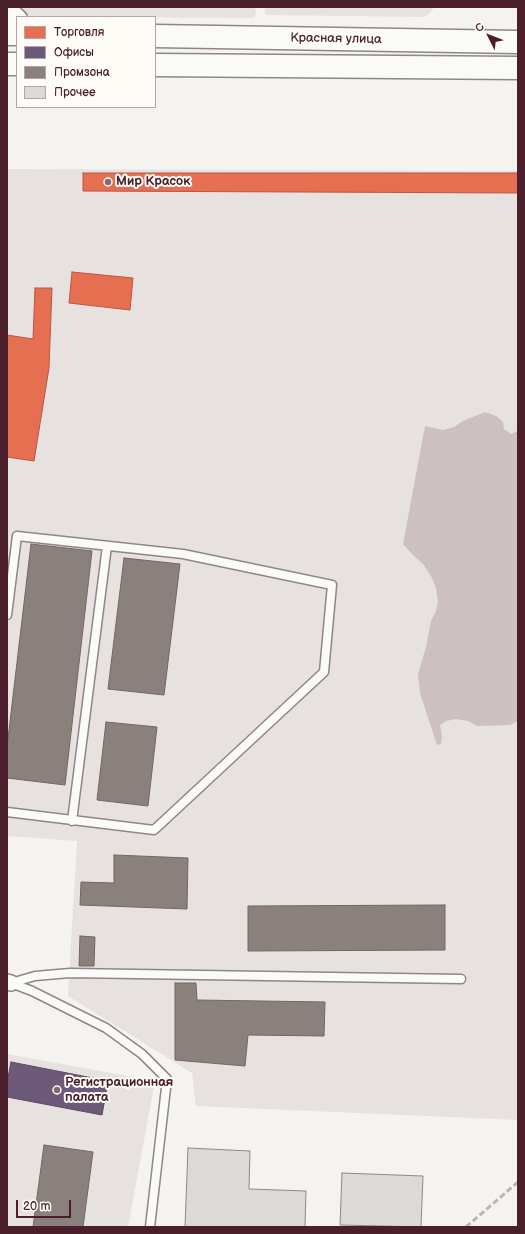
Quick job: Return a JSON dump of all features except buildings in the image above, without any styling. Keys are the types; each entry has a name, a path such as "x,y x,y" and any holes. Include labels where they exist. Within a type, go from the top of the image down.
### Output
{"highway":[{"name":"Красная улица","path":"156,36 518,42"},
{"name":"Красная улица","path":"156,65 518,68"}],"street":[{"path":"7,11 16,19"}],"lane":[{"path":"7,615 17,536 183,554 332,585 324,672 154,830 7,812"},
{"path":"72,821 107,546"},
{"path":"9,983 35,976 70,973 461,979"},
{"path":"9,983 32,991 106,1028 142,1054 167,1079 150,1227"}],"shaded area":[{"path":"18,7 255,7 256,12 252,18 28,15"},
{"path":"266,7 433,7 433,9 429,14 423,17 267,15 264,13"},
{"path":"7,169 518,171 518,1120 196,1106 192,1073 68,996 77,841 7,836"},
{"path":"485,412 496,416 503,422 504,429 511,434 518,431 518,721 510,725 477,726 468,721 456,719 446,721 440,725 442,736 441,744 437,745 420,693 418,674 426,647 431,621 436,611 438,602 436,588 431,576 423,564 403,544 425,426 443,430 454,427 463,421"},
{"path":"456,719 468,721 477,726 510,725 518,721 518,779 502,787 476,820 464,827 454,838 447,858 402,857 397,850 395,842 400,836 423,831 428,822 430,810 439,792 442,736 440,725 446,721"},
{"path":"7,1054 155,1081 128,1227 7,1227"}],"railway":[{"path":"466,1227 518,1182"}],"place":[{"name":"Мир Красок","path":"108,182"},
{"name":"Регистрационная палата","path":"57,1090"}]}
